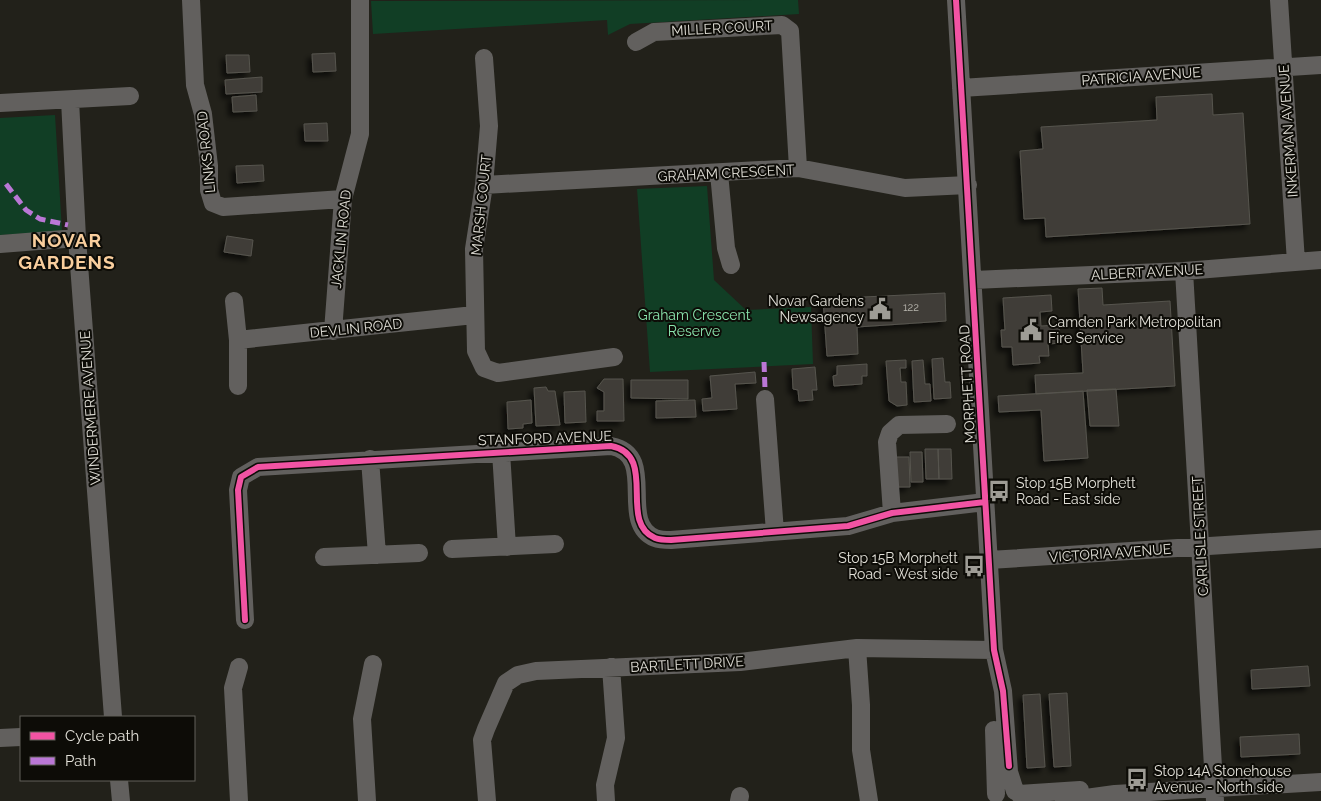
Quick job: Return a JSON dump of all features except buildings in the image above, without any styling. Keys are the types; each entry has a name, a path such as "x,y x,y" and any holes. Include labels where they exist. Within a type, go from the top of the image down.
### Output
{"street":[{"name":"LINKS ROAD","path":"191,0 195,85 204,114 209,166 208,190 212,203 223,207 343,199"},
{"name":"JACKLIN ROAD","path":"332,331 343,199 360,134 360,0"},
{"name":"MORPHETT ROAD","path":"956,0 974,280 994,650 1003,691 1009,772 1019,795"},
{"name":"INKERMAN AVENUE","path":"1279,0 1296,262"},
{"name":"MILLER COURT","path":"636,42 654,32 782,25 787,27 790,30 798,168"},
{"name":"MARSH COURT","path":"484,58 489,126 484,185 474,249 476,351 484,368 498,373 614,357"},
{"name":"PATRICIA AVENUE","path":"961,88 1321,65"},
{"path":"0,103 130,96"},
{"name":"WINDERMERE AVENUE","path":"70,100 77,238 113,716"},
{"name":"GRAHAM CRESCENT","path":"484,185 798,168 905,188 968,185"},
{"path":"719,173 726,248 731,265"},
{"path":"0,244 77,238"},
{"name":"ALBERT AVENUE","path":"974,280 1184,271 1321,260"},
{"name":"CARLISLE STREET","path":"1184,271 1215,795"},
{"path":"234,301 238,340 238,386"},
{"name":"DEVLIN ROAD","path":"238,340 474,315"},
{"path":"765,399 775,532"},
{"path":"892,513 887,442 890,433 899,425 947,424"},
{"name":"STANFORD AVENUE","path":"246,620 238,490 241,476 258,467 611,446 623,448 631,456 635,468 639,521 644,530 655,538 671,540 848,526 892,513 985,502"},
{"path":"501,452 507,547"},
{"path":"370,459 377,554"},
{"name":"VICTORIA AVENUE","path":"989,560 1321,539"},
{"path":"452,549 555,544"},
{"path":"324,557 419,553"},
{"path":"857,648 861,704 861,750 869,801"},
{"name":"BARTLETT DRIVE","path":"487,801 482,740 506,683 518,674 536,671 740,662 857,648 994,650"},
{"name":"MORPHETT ROAD","path":"994,650 991,670 994,798"},
{"path":"367,801 362,719 373,664"},
{"path":"238,801 232,688 239,667 245,686 250,801"},
{"path":"606,801 605,785 616,738 611,667"},
{"path":"0,738 20,737"},
{"path":"119,781 121,801"},
{"path":"994,798 1002,791 1019,795 1088,790 1115,794 1215,795 1321,782"},
{"path":"1064,801 1115,794"}],"green space":[{"path":"798,0 799,14 630,24 608,35 607,20 373,34 371,1"},
{"path":"55,115 62,231 0,235 0,118"},
{"name":"Graham Crescent Reserve","path":"707,186 714,280 746,310 811,307 813,364 650,372 637,189"}],"marked path":[{"path":"6,184 26,210 40,219 68,225"},
{"path":"764,362 765,389"}],"cycle path":[{"path":"956,0 994,650 1003,691 1009,766"},
{"path":"245,620 238,490 241,477 258,467 611,446 625,452 633,462 636,475 639,518 644,530 655,538 665,540 848,526 892,513 985,502"}],"place":[{"name":"Novar Gardens Newsagency","path":"880,309"},
{"name":"Camden Park Metropolitan Fire Service","path":"1031,330"},
{"name":"Stop 15B Morphett Road - East side","path":"999,491"},
{"name":"Stop 15B Morphett Road - West side","path":"974,566"},
{"name":"Stop 14A Stonehouse Avenue - North side","path":"1137,779"}],"district":[{"name":"NOVAR GARDENS","path":"67,251"}]}
